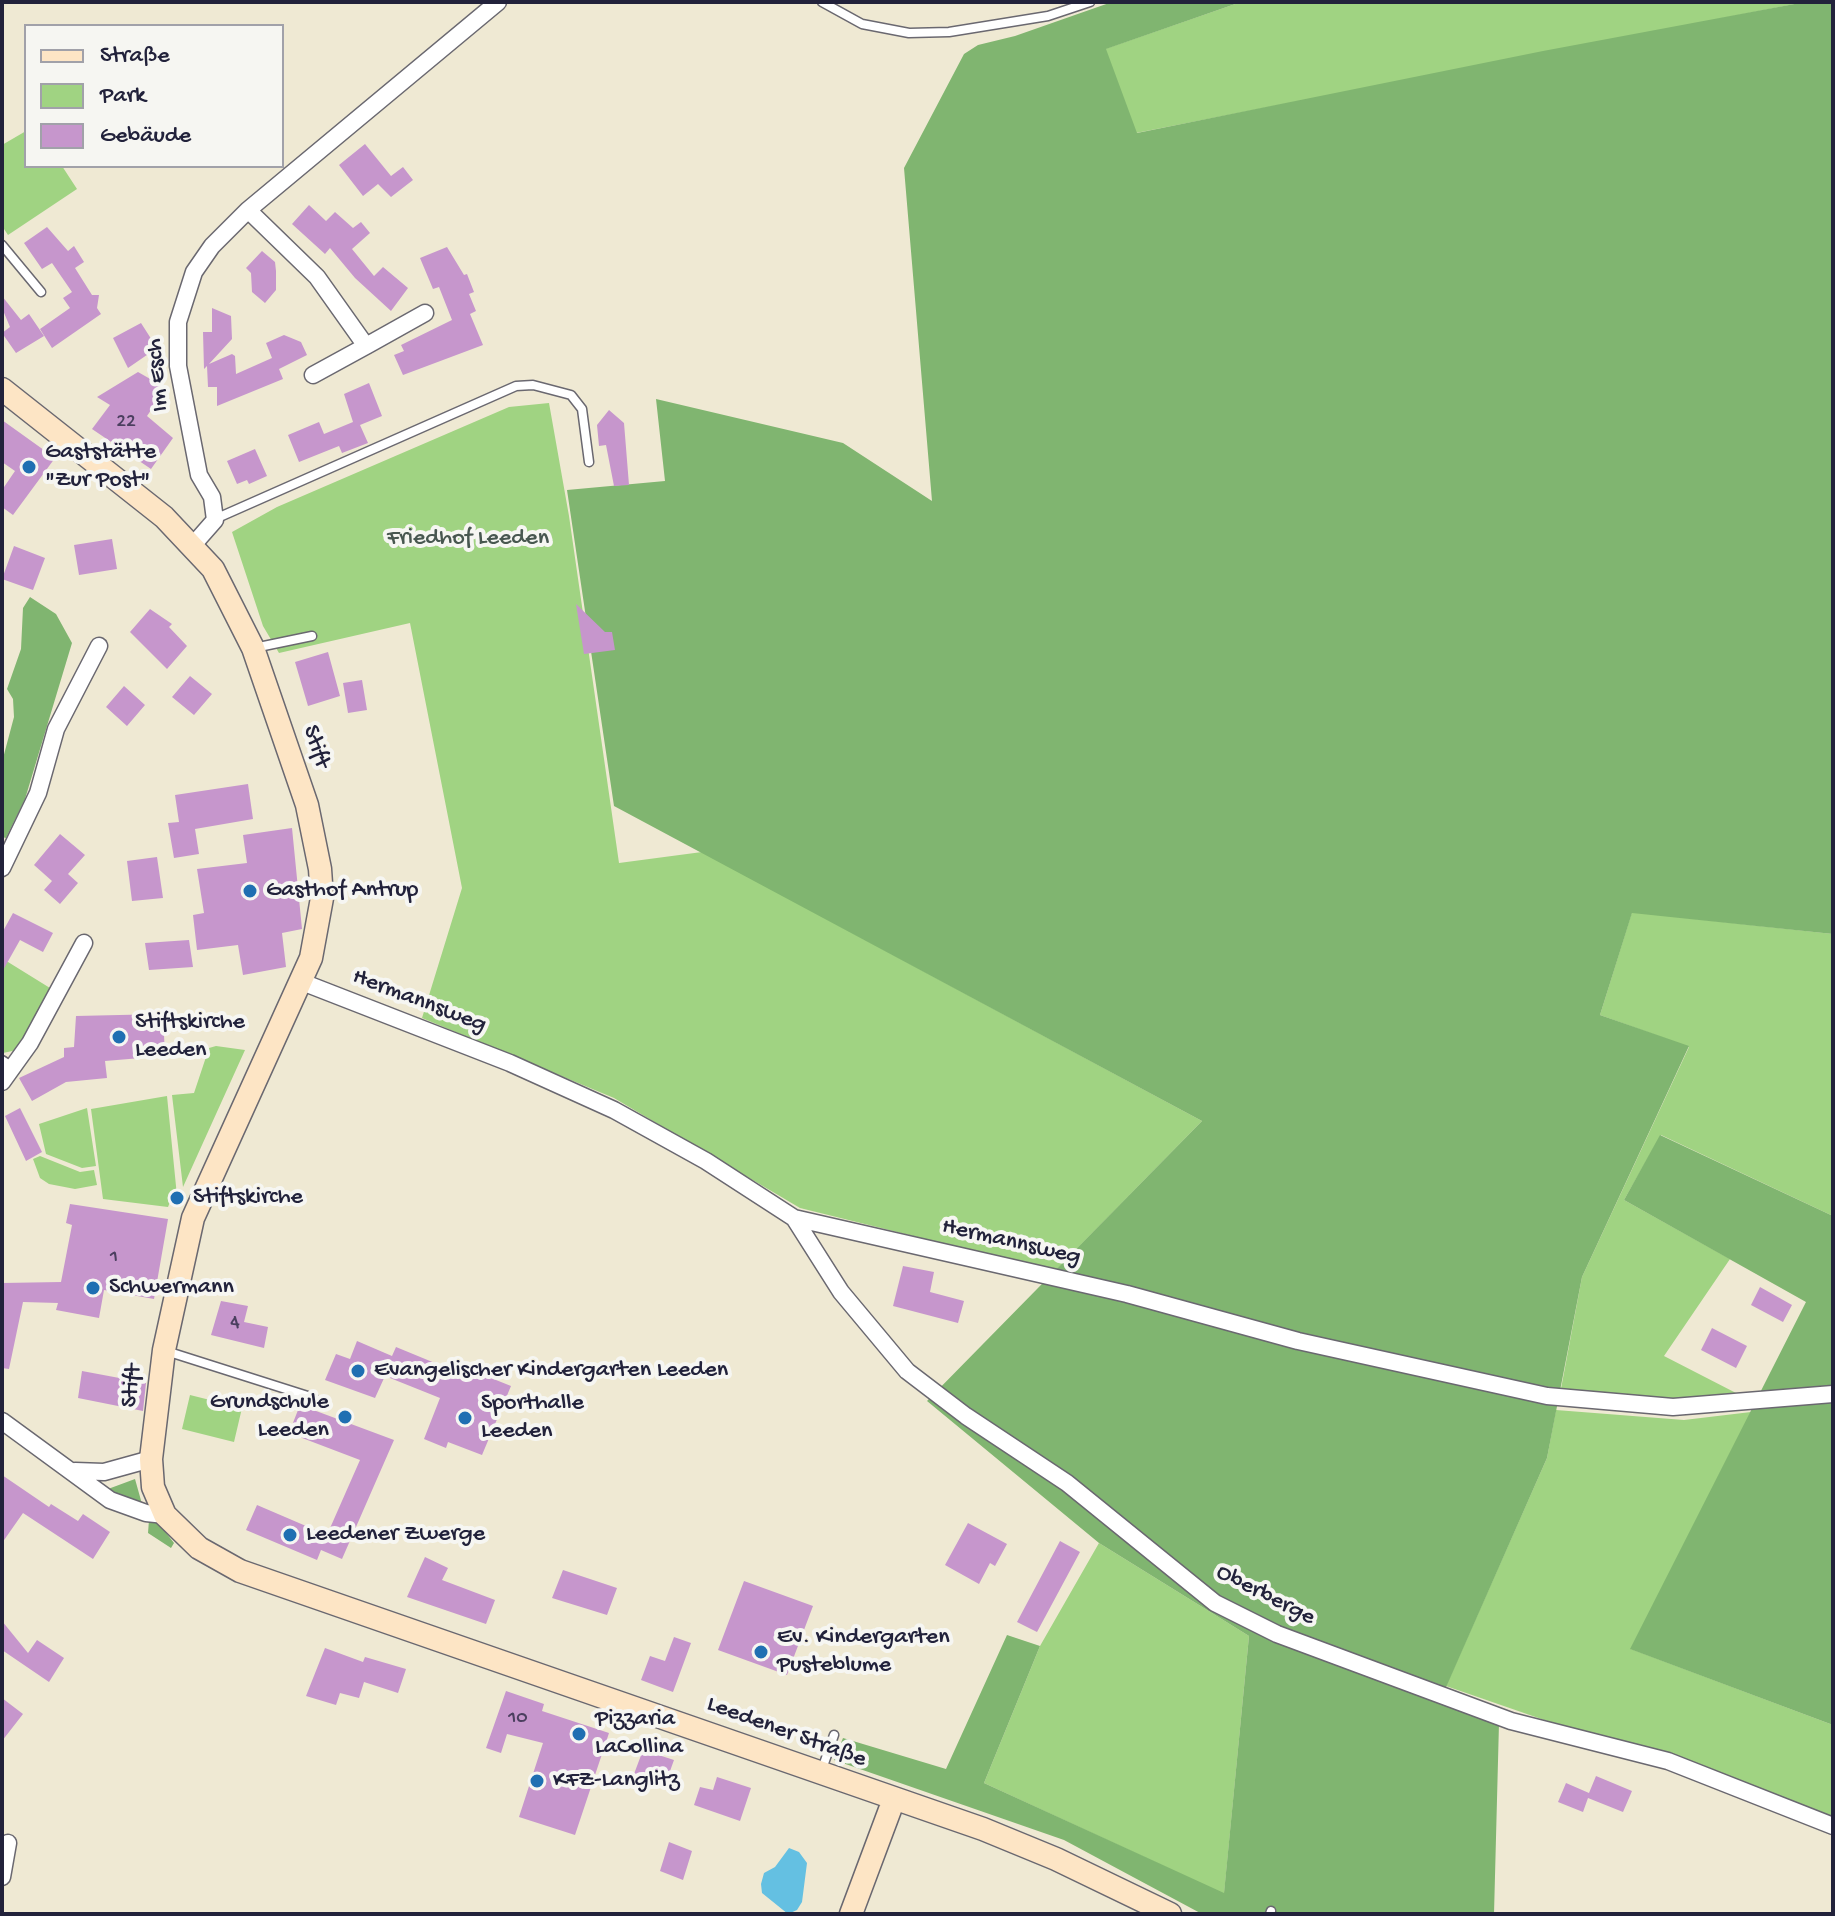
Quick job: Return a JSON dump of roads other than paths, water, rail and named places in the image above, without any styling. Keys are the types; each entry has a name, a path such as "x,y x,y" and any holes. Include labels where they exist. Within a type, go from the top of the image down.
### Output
{"main road":[{"name":"Stift","path":"2,389 98,461 191,543 213,569 253,648 307,805 320,869 318,930 302,982 198,1204 164,1350 151,1459 153,1487 165,1515"},
{"name":"Leedener Straße","path":"165,1515 199,1548 240,1571 821,1772 1056,1859 1170,1914"},
{"path":"851,1914 894,1799"}],"street":[{"name":"Im Esch","path":"215,520 212,497 199,475 178,366 178,322 194,272 212,246 248,210 498,2"},
{"path":"248,210 317,277 366,346"},
{"path":"313,375 425,313"},
{"path":"191,543 215,520"},
{"path":"4,861 38,793 56,729 99,646"},
{"path":"2,1082 7,1063 84,943"},
{"name":"Hermannsweg","path":"302,982 510,1063 614,1110 706,1161 794,1218 1127,1294 1298,1341 1547,1396 1673,1407 1833,1394"},
{"name":"Oberberge","path":"794,1218 841,1292 907,1371 966,1416 1067,1483 1215,1603 1277,1634 1511,1721 1668,1761 1833,1826"},
{"path":"2,1421 75,1471 110,1500 146,1513 165,1515"},
{"path":"75,1471 104,1472 151,1459"},
{"path":"2,1877 8,1843"}],"lane":[{"path":"822,2 862,24 909,33 949,32 1048,16 1090,2"},
{"path":"2,245 41,292"},
{"path":"215,520 516,386 533,385 571,395 582,409 589,462"},
{"path":"253,648 312,636"},
{"path":"164,1350 314,1398"},
{"path":"821,1772 834,1735"}],"water":[{"path":"789,1848 799,1852 807,1863 802,1902 797,1910 788,1914 762,1893 761,1884 764,1873 775,1867"}],"place":[{"name":"Gaststätte \"Zur Post\"","path":"29,467"},
{"name":"Gasthof Antrup","path":"250,891"},
{"name":"Stiftskirche Leeden","path":"119,1037"},
{"name":"Stiftskirche","path":"177,1198"},
{"name":"Schwermann","path":"93,1288"},
{"name":"Evangelischer Kindergarten Leeden","path":"358,1371"},
{"name":"Grundschule Leeden","path":"345,1417"},
{"name":"Sporthalle Leeden","path":"465,1418"},
{"name":"Leedener Zwerge","path":"290,1535"},
{"name":"Ev. Kindergarten Pusteblume","path":"761,1652"},
{"name":"Pizzaria LaCollina","path":"579,1734"},
{"name":"KFZ-Langlitz","path":"537,1781"}],"park label":[{"name":"Friedhof Leeden","path":"468,539"}]}
